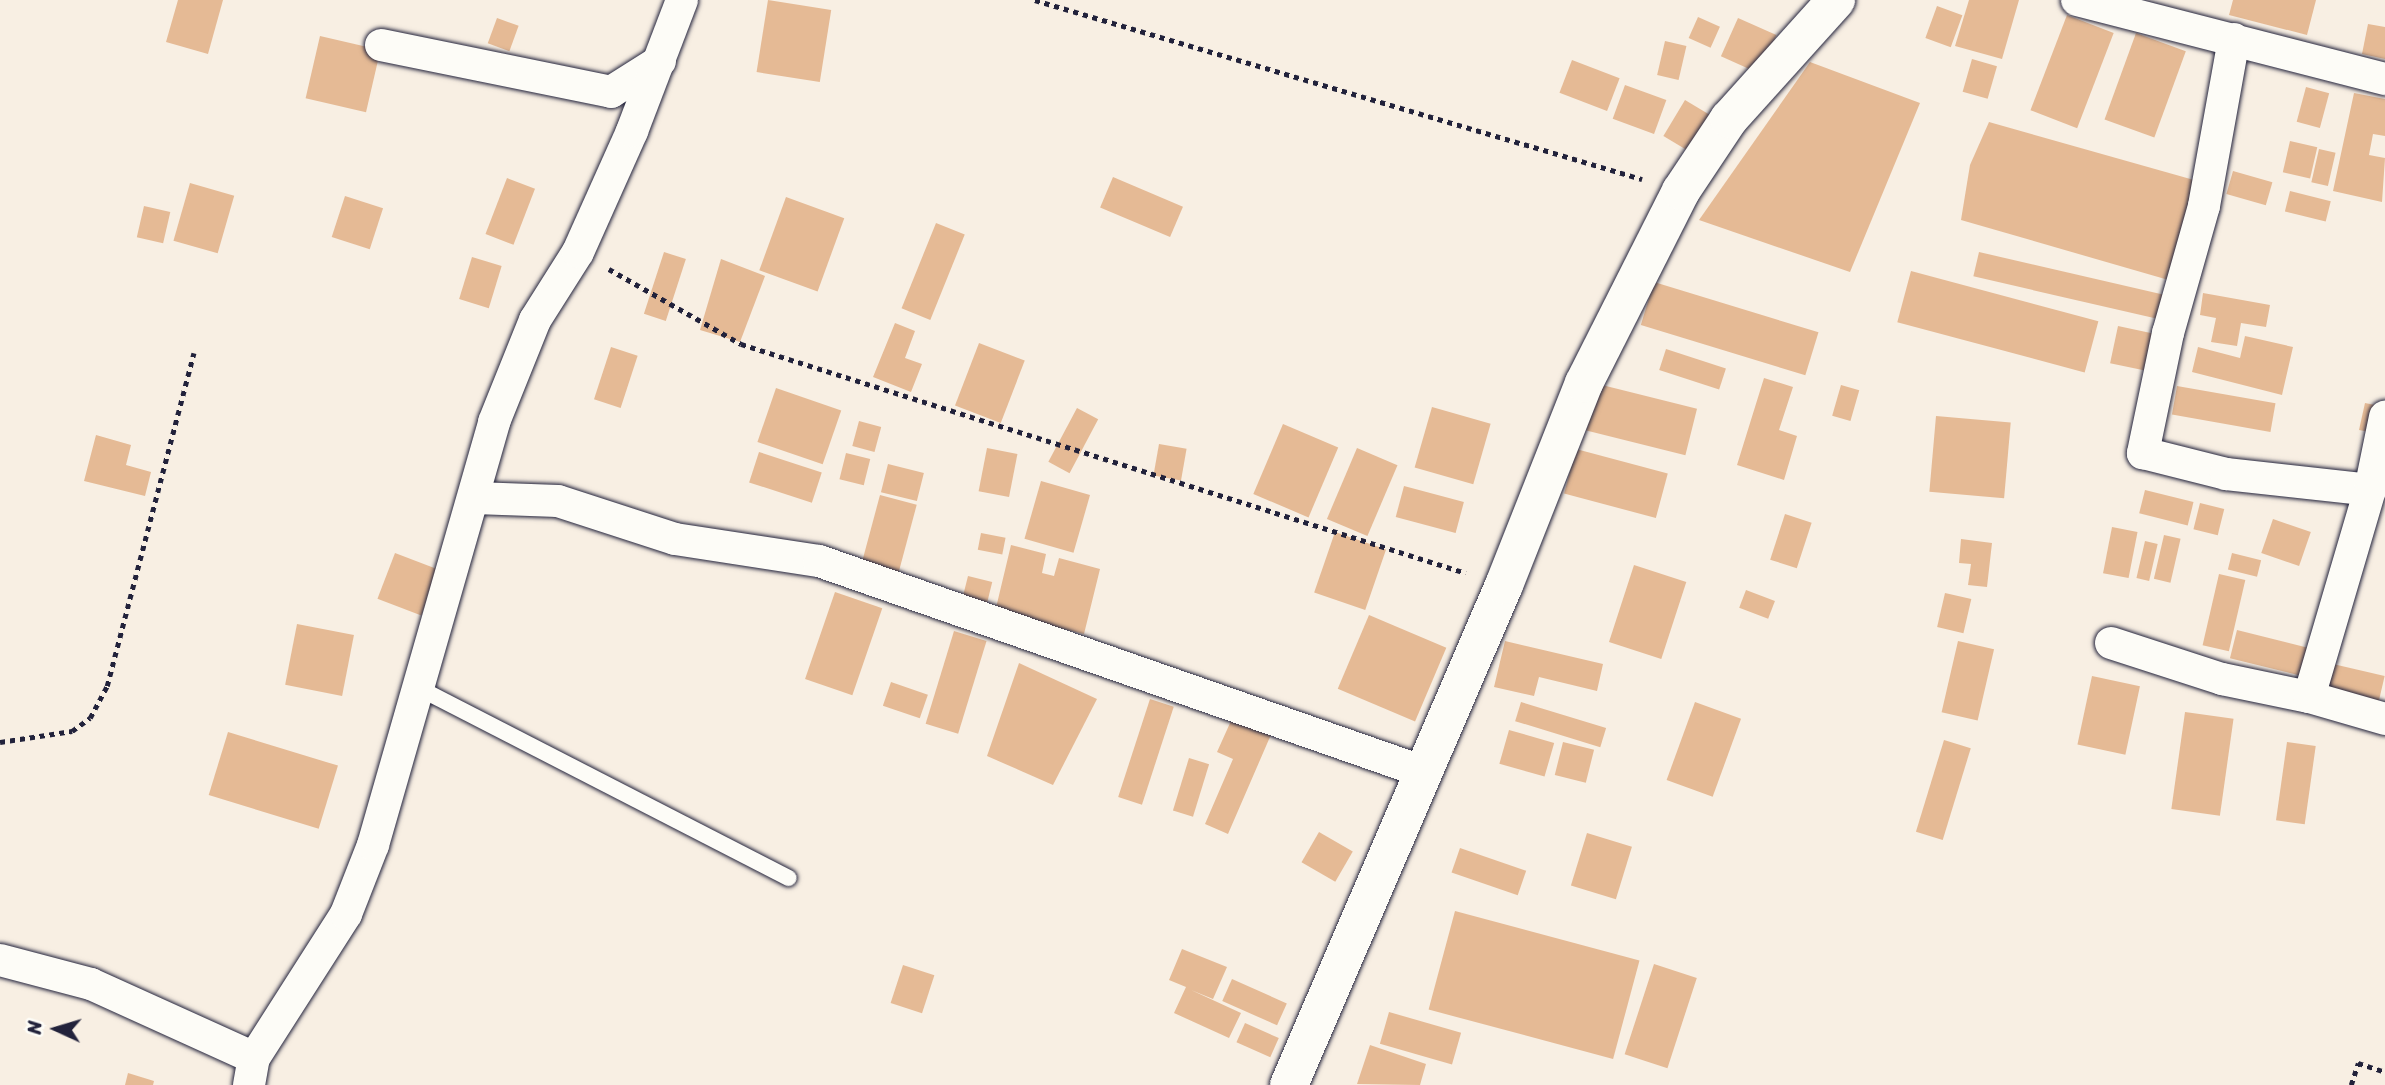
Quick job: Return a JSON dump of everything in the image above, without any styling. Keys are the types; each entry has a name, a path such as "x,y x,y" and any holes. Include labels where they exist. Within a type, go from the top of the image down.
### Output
{"main road":[{"path":"1289,1085 1421,771 1504,585 1584,383 1681,191 1729,119 1836,0"}],"street":[{"path":"0,960 91,984 252,1072 346,914 373,845 415,686 475,498 494,422 535,320 578,252 660,61 682,0"},
{"path":"2077,0 2385,79"},
{"path":"2234,39 2204,206 2168,333 2143,453 2226,474 2370,490"},
{"path":"381,46 611,92 660,61"},
{"path":"2309,697 2370,490 2385,417"},
{"path":"475,498 558,501 675,540 819,561 1421,771"},
{"path":"2111,643 2222,679 2309,697 2385,719"}],"lane":[{"path":"415,686 789,878"}],"path":[{"path":"1035,0 1681,191"},
{"path":"578,252 741,344 1504,585"},
{"path":"0,742 72,731 90,718 107,686 194,353"},
{"path":"2351,1085 2358,1063 2385,1072"}],"building":[{"path":"178,0 223,0 208,54 166,42"},
{"path":"768,0 831,10 820,82 757,72"},
{"path":"1969,0 2019,0 2002,59 1955,46"},
{"path":"2233,0 2316,0 2307,35 2229,15"},
{"path":"1937,6 1962,15 1951,47 1925,38"},
{"path":"2067,15 2114,33 2077,128 2030,110"},
{"path":"1698,17 1720,27 1711,48 1689,38"},
{"path":"497,18 519,26 509,51 488,43"},
{"path":"1738,18 1776,35 1759,73 1721,56"},
{"path":"2368,24 2385,27 2385,59 2362,54"},
{"path":"2136,33 2186,51 2154,138 2105,119"},
{"path":"320,36 380,50 366,112 306,98"},
{"path":"1665,41 1686,46 1679,80 1657,75"},
{"path":"1972,59 1997,66 1988,99 1963,92"},
{"path":"1572,60 1620,78 1607,111 1559,93"},
{"path":"1810,62 1920,103 1850,272 1699,220"},
{"path":"1625,85 1666,100 1654,134 1613,119"},
{"path":"2306,87 2329,93 2320,128 2297,122"},
{"path":"2354,93 2385,99 2385,136 2373,134 2369,155 2385,158 2382,202 2333,191"},
{"path":"1685,100 1715,118 1693,154 1663,136"},
{"path":"1989,122 2201,182 2172,281 1961,220 1970,165"},
{"path":"2290,141 2317,147 2310,178 2283,172"},
{"path":"2319,149 2336,153 2328,186 2311,182"},
{"path":"2233,171 2272,182 2266,205 2226,194"},
{"path":"1113,177 1183,207 1170,237 1100,207"},
{"path":"507,178 535,189 514,245 485,234"},
{"path":"190,183 234,196 218,253 173,241"},
{"path":"2290,191 2331,201 2326,222 2285,211"},
{"path":"345,196 383,208 370,249 332,237"},
{"path":"786,197 844,218 818,292 759,270"},
{"path":"144,206 170,212 163,243 137,237"},
{"path":"936,223 965,235 930,320 902,308"},
{"path":"664,252 686,259 666,321 644,314"},
{"path":"1979,252 2166,295 2160,320 1973,276"},
{"path":"472,257 502,266 489,308 459,299"},
{"path":"721,259 765,276 740,342 700,330"},
{"path":"1911,271 2098,321 2085,372 1897,322"},
{"path":"1654,282 1818,332 1805,375 1641,325"},
{"path":"2203,293 2270,305 2266,327 2241,323 2237,346 2211,342 2216,318 2200,315"},
{"path":"895,323 915,331 905,358 922,364 911,392 873,377"},
{"path":"2118,326 2160,335 2152,372 2110,363"},
{"path":"2245,336 2293,347 2282,395 2192,372 2198,347 2240,358"},
{"path":"979,343 1025,361 1001,423 955,406"},
{"path":"611,347 638,356 621,408 594,399"},
{"path":"1666,349 1726,368 1719,389 1659,370"},
{"path":"1764,378 1793,387 1779,430 1797,436 1784,480 1737,465"},
{"path":"1598,384 1697,409 1685,455 1586,431"},
{"path":"1841,385 1859,390 1850,421 1832,416"},
{"path":"2177,386 2275,403 2270,432 2172,415"},
{"path":"776,388 841,410 823,464 757,442"},
{"path":"2365,403 2385,407 2385,435 2359,430"},
{"path":"1432,407 1491,424 1473,484 1415,468"},
{"path":"1077,408 1098,419 1070,473 1048,462"},
{"path":"1936,416 2011,423 2004,498 1929,492"},
{"path":"859,421 881,427 874,452 852,446"},
{"path":"1283,424 1338,447 1309,517 1253,494"},
{"path":"96,435 131,445 126,465 151,472 145,496 84,481"},
{"path":"1159,444 1187,449 1181,480 1153,476"},
{"path":"987,448 1017,454 1009,497 979,491"},
{"path":"1357,448 1398,465 1367,536 1327,519"},
{"path":"1576,449 1668,474 1656,518 1564,493"},
{"path":"759,452 822,472 812,503 749,482"},
{"path":"846,453 870,459 864,485 839,479"},
{"path":"888,464 924,473 917,501 881,492"},
{"path":"1041,481 1090,495 1073,553 1024,539"},
{"path":"1404,486 1464,502 1456,533 1396,517"},
{"path":"2145,490 2194,502 2188,525 2139,513"},
{"path":"880,495 917,505 898,574 861,565"},
{"path":"2200,503 2224,509 2218,535 2193,529"},
{"path":"1785,514 1812,523 1797,568 1770,560"},
{"path":"2273,519 2311,532 2299,566 2261,553"},
{"path":"2112,527 2138,532 2129,578 2103,573"},
{"path":"1335,532 1386,550 1365,610 1314,593"},
{"path":"981,533 1006,538 1002,554 978,550"},
{"path":"2164,535 2181,539 2170,583 2154,579"},
{"path":"1961,539 1992,543 1987,587 1968,585 1971,564 1959,563"},
{"path":"2145,541 2158,544 2149,581 2136,578"},
{"path":"1011,545 1046,554 1042,573 1054,576 1059,558 1100,569 1084,634 995,612"},
{"path":"395,553 439,570 421,616 377,599"},
{"path":"2232,553 2261,560 2257,577 2228,569"},
{"path":"1634,565 1686,582 1661,659 1609,642"},
{"path":"2219,574 2245,580 2229,651 2203,645"},
{"path":"968,576 992,582 987,603 963,597"},
{"path":"1746,590 1775,601 1768,619 1739,608"},
{"path":"835,592 882,608 852,695 805,679"},
{"path":"1945,593 1971,599 1963,633 1937,627"},
{"path":"1369,615 1446,648 1415,721 1338,689"},
{"path":"297,624 354,635 342,696 285,685"},
{"path":"2237,630 2312,649 2305,677 2230,658"},
{"path":"954,631 987,641 958,734 926,724"},
{"path":"1505,641 1603,664 1597,691 1539,677 1534,696 1494,687"},
{"path":"1958,641 1994,649 1978,720 1942,712"},
{"path":"1019,663 1097,699 1053,785 987,756"},
{"path":"2333,664 2385,676 2377,708 2326,696"},
{"path":"2092,676 2140,686 2125,755 2077,744"},
{"path":"891,682 928,695 920,718 883,706"},
{"path":"1150,699 1174,707 1142,805 1118,797"},
{"path":"1521,702 1606,728 1600,747 1515,721"},
{"path":"1695,702 1741,719 1713,797 1667,780"},
{"path":"1235,712 1273,730 1228,834 1205,824 1233,759 1217,752"},
{"path":"2185,712 2234,719 2220,816 2171,809"},
{"path":"1509,730 1554,743 1545,777 1499,764"},
{"path":"228,732 338,766 319,829 209,795"},
{"path":"1944,740 1971,748 1943,840 1916,832"},
{"path":"1563,742 1594,750 1586,783 1555,775"},
{"path":"2287,742 2316,746 2305,824 2276,820"},
{"path":"1189,758 1209,764 1193,817 1173,811"},
{"path":"1319,832 1353,852 1335,882 1302,862"},
{"path":"1587,833 1632,847 1616,899 1571,886"},
{"path":"1460,848 1526,871 1518,895 1452,873"},
{"path":"1455,911 1639,960 1613,1059 1429,1010"},
{"path":"1182,949 1227,967 1213,999 1191,990 1241,1013 1229,1038 1174,1013 1186,987 1169,980"},
{"path":"1654,964 1697,978 1667,1068 1625,1054"},
{"path":"903,965 934,975 922,1013 891,1003"},
{"path":"1232,979 1287,1003 1277,1025 1222,1001"},
{"path":"1389,1012 1461,1033 1452,1064 1380,1044"},
{"path":"1245,1023 1279,1038 1270,1057 1236,1042"},
{"path":"1370,1045 1426,1064 1420,1085 1357,1084"},
{"path":"128,1073 154,1081 153,1085 125,1085"}]}
